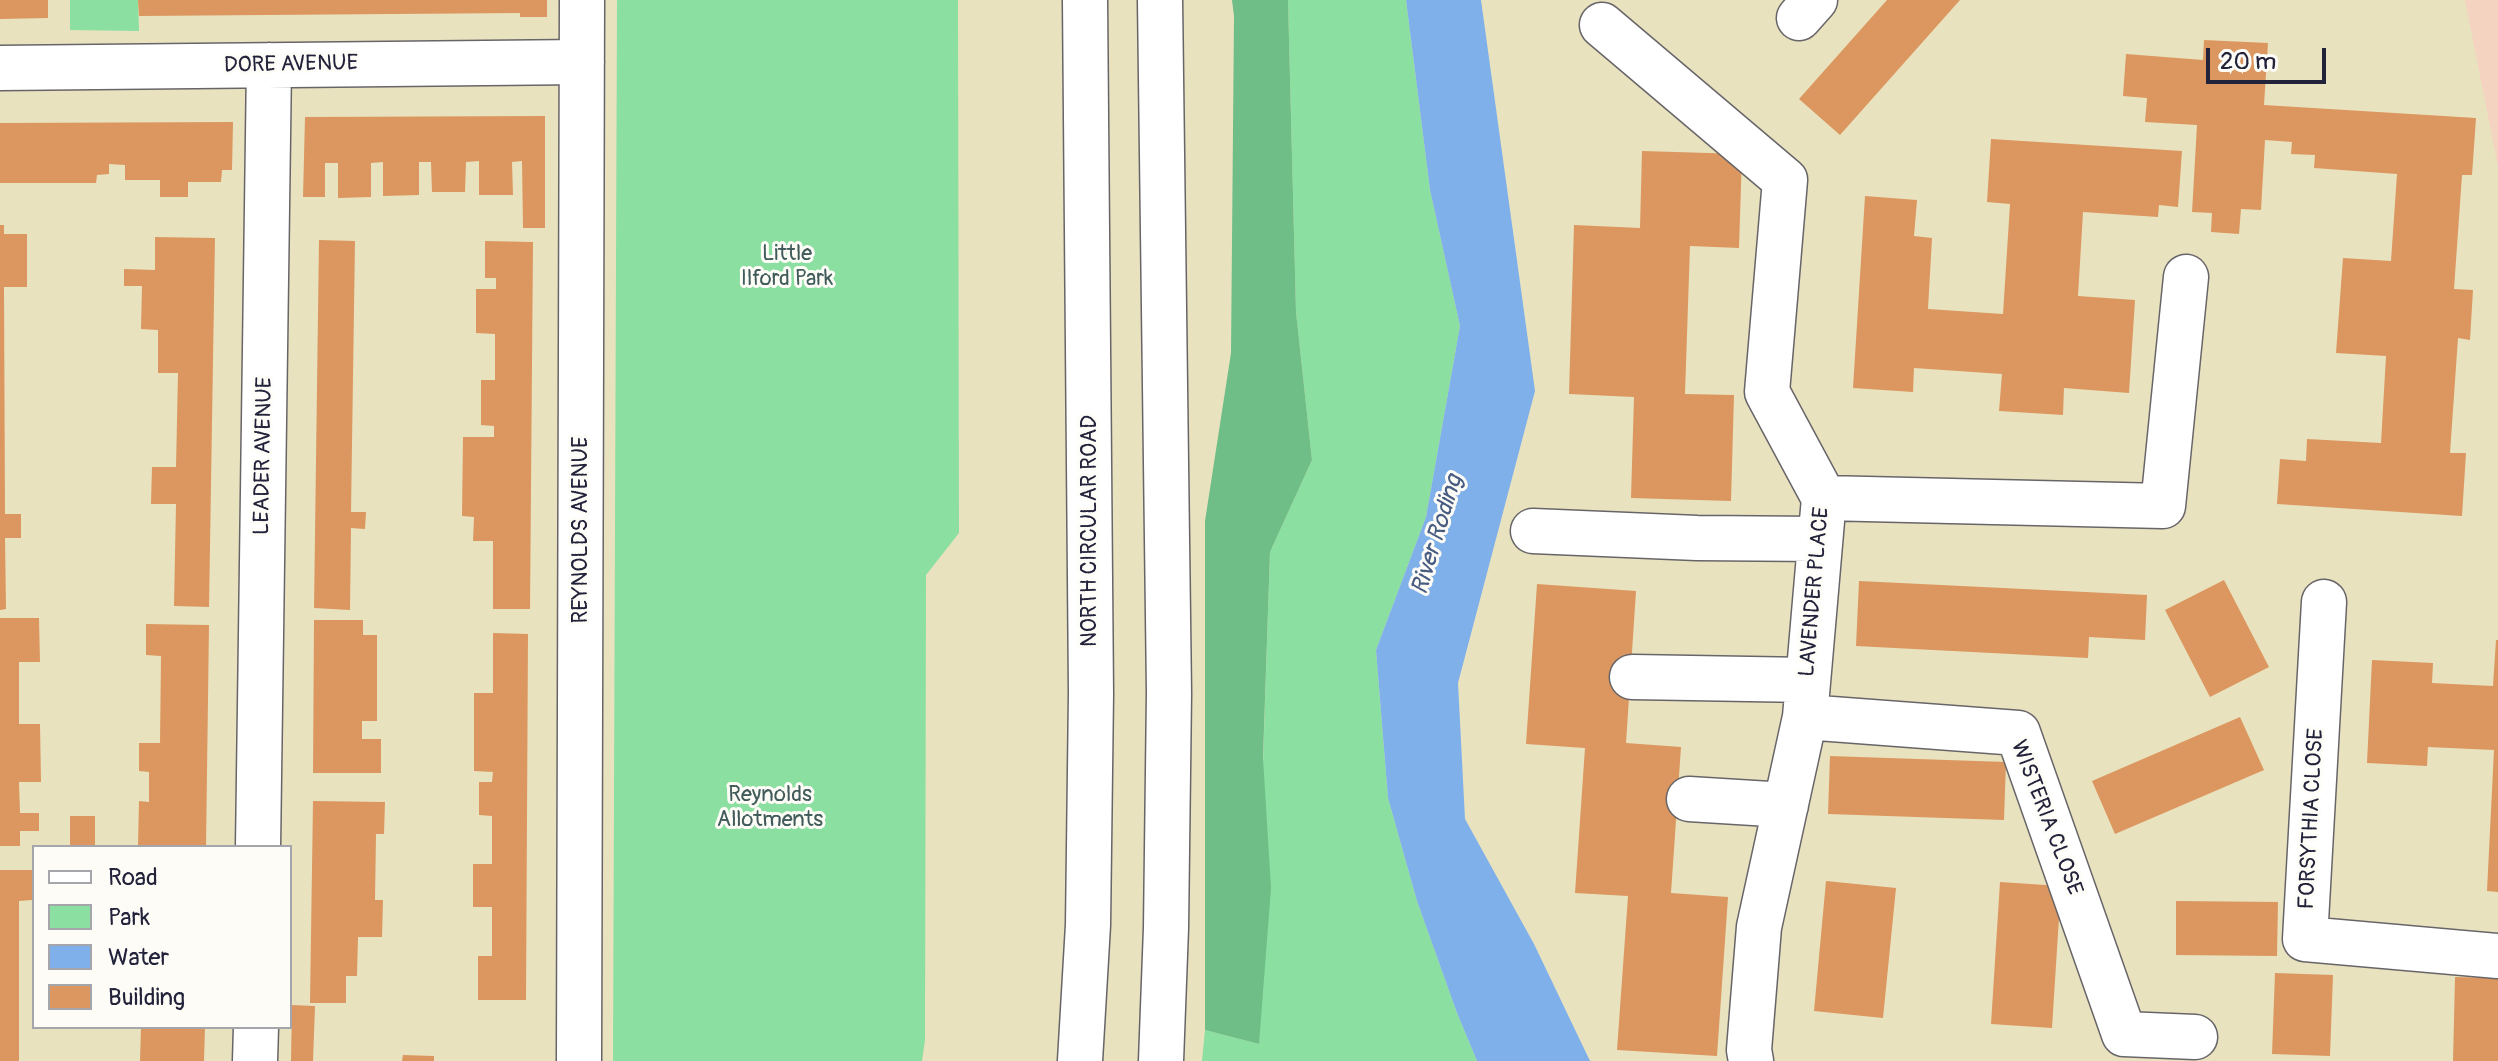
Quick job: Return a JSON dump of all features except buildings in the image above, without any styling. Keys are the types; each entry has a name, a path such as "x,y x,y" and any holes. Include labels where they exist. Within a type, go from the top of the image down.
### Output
{"main road":[{"name":"REYNOLDS AVENUE","path":"579,1061 582,0"},
{"name":"NORTH CIRCULAR ROAD","path":"1080,1061 1088,925 1091,693 1085,0"},
{"path":"1160,0 1169,693 1161,1061"},
{"name":"LAVENDER PLACE","path":"1602,25 1785,180 1767,392 1822,519 1806,698 1759,927 1749,1050 1751,1061"},
{"name":"DORE AVENUE","path":"0,68 582,62"},
{"name":"LEADER AVENUE","path":"258,845 269,65"},
{"path":"1533,531 1697,538 1822,519 2163,506 2186,277"},
{"name":"FORSYTHIA CLOSE","path":"2324,602 2305,939 2498,956"},
{"path":"1632,677 1806,698"},
{"name":"WISTERIA CLOSE","path":"1806,698 2018,733 2124,1034 2195,1037"},
{"path":"1689,799 1786,805"},
{"path":"255,1061 256,1029"}],"shaded area":[{"path":"2465,0 2498,0 2498,167"}],"green space":[{"path":"70,0 138,0 139,31 70,30"},
{"path":"617,0 958,0 959,533 926,575 925,1040 922,1061 613,1061"},
{"path":"1232,0 1288,0 1296,312 1312,460 1270,552 1263,758 1271,888 1259,1044 1205,1030 1205,521 1231,353"},
{"path":"1288,0 1406,0 1430,190 1460,326 1426,517 1376,650 1388,798 1417,901 1477,1061 1202,1061 1205,1030 1259,1044 1270,552 1312,460 1296,312"}],"water":[{"name":"River Roding","path":"1406,0 1481,0 1535,391 1458,683 1465,819 1534,944 1590,1061 1477,1061 1417,901 1388,798 1376,650 1426,517 1460,326 1430,190"}],"park label":[{"name":"Little Ilford Park","path":"787,266"},
{"name":"Reynolds Allotments","path":"770,808"}]}
